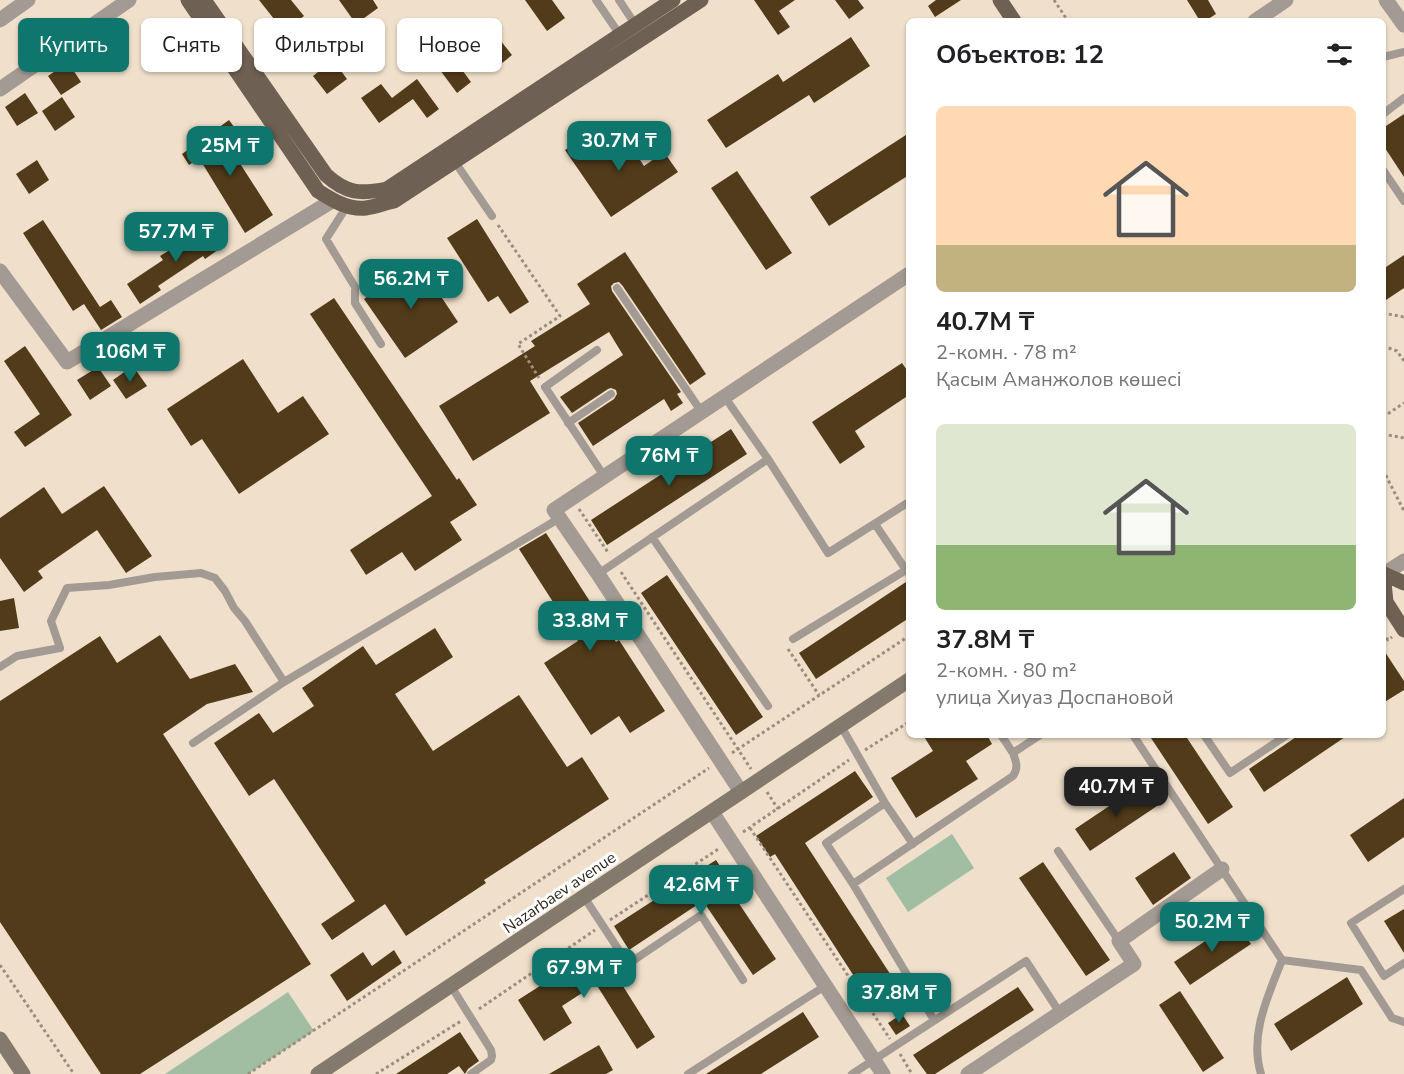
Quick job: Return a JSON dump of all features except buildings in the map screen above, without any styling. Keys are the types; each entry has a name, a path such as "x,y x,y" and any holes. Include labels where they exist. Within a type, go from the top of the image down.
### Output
{"main road":[{"path":"188,0 318,191 332,201 366,208 394,201 701,0"},
{"path":"204,0 326,175 344,189 365,193 387,189 673,0"},
{"path":"1000,0 1012,18"},
{"path":"1386,575 1404,584"},
{"path":"1386,602 1404,630"},
{"name":"Nazarbaev avenue","path":"318,1074 335,1070 451,986 906,682"},
{"path":"0,1039 23,1074"}],"street":[{"path":"0,20 28,0"},
{"path":"0,89 129,0"},
{"path":"1259,18 1286,0"},
{"path":"1386,0 1404,25"},
{"path":"1,274 68,362 332,201"},
{"path":"741,792 554,510 906,275"},
{"path":"1386,572 1404,561"},
{"path":"712,812 883,1074"},
{"path":"968,1074 1134,964 1119,941 1222,869"}],"lane":[{"path":"596,0 620,35"},
{"path":"619,0 635,24"},
{"path":"1386,56 1404,52"},
{"path":"1386,112 1404,98"},
{"path":"455,162 492,216"},
{"path":"1386,175 1404,201"},
{"path":"348,206 326,239 356,287 355,303 381,344"},
{"path":"616,288 701,411"},
{"path":"597,350 545,387 604,476"},
{"path":"568,423 611,394"},
{"path":"723,396 768,459 828,553 906,504"},
{"path":"598,574 768,459"},
{"path":"194,743 284,682 560,518"},
{"path":"793,639 906,570 875,524"},
{"path":"652,537 768,706"},
{"path":"0,667 17,656 60,648 51,621 67,588 201,573 215,578 225,591 234,609 245,621 284,682"},
{"path":"841,726 885,803 913,844"},
{"path":"853,884 1013,776 1017,770 1017,764 1003,738"},
{"path":"1013,753 1036,738"},
{"path":"1135,738 1282,960 1361,970 1392,1018 1404,1022"},
{"path":"1206,738 1230,773 1282,738"},
{"path":"885,803 826,843 934,1020"},
{"path":"1058,851 1119,941"},
{"path":"1404,890 1351,923 1384,976 1404,963"},
{"path":"584,897 628,964 701,915 743,980"},
{"path":"1261,1074 1258,1065 1257,1041 1262,1013 1282,960"},
{"path":"852,1074 1026,961 1060,1013"},
{"path":"451,986 491,1050 491,1060 471,1074"},
{"path":"688,1074 825,986"}],"path":[{"path":"1054,0 1066,18"},
{"path":"492,216 560,316 518,344 545,387"},
{"path":"1386,314 1404,317"},
{"path":"1386,347 1397,351 1404,361"},
{"path":"1386,415 1404,403"},
{"path":"1386,435 1404,438"},
{"path":"1386,476 1404,511"},
{"path":"572,498 778,808"},
{"path":"248,1074 906,638"},
{"path":"793,639 788,648 819,695"},
{"path":"376,1074 470,1015 906,724"},
{"path":"750,828 912,1074"},
{"path":"0,965 74,1074"}],"green space":[{"path":"952,834 974,868 908,912 886,878"},
{"path":"288,992 314,1031 248,1074 165,1074"}]}
